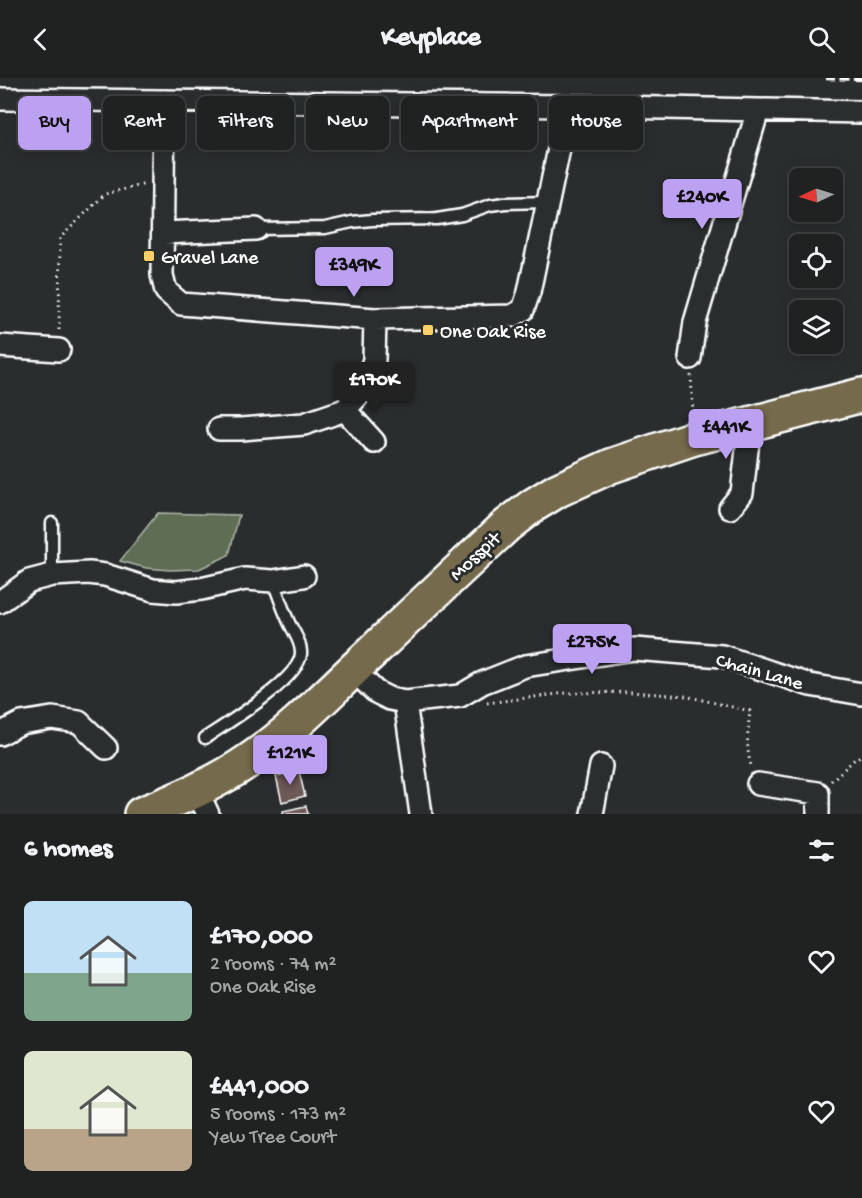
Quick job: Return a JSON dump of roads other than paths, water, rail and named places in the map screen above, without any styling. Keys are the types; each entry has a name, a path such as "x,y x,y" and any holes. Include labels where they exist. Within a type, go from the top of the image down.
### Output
{"highway":[{"name":"Mosspit","path":"141,814 203,802 328,695 506,526 558,489 611,466 694,438 862,395"}],"street":[{"path":"0,99 103,100"},
{"path":"185,101 549,106"},
{"path":"643,108 862,112"},
{"path":"690,358 695,322 758,110"},
{"path":"163,150 162,275 166,291 181,304 375,319 512,316 523,310 529,292 559,150"},
{"path":"163,233 256,229"},
{"path":"219,429 304,424 345,410 363,390 374,360 375,319"},
{"path":"0,346 59,350"},
{"path":"345,410 374,442"},
{"path":"730,508 742,493 750,424"},
{"path":"0,602 29,581 52,575 89,573 105,575 153,590 176,592 245,579 273,581 304,576"},
{"name":"Chain Lane","path":"353,669 376,692 390,699 405,702 460,696 525,666 634,649 722,656 810,685 862,694"},
{"path":"405,702 421,814"},
{"path":"0,734 21,723 52,718 79,722 106,748"},
{"path":"592,814 601,766"},
{"path":"758,784 818,793 818,814"}],"lane":[{"path":"256,229 324,228 372,220 437,219 462,215 490,205 549,202"},
{"path":"52,523 52,575"},
{"path":"205,738 253,706 297,666 301,653 296,635 288,621 273,581"}],"railway":[{"path":"826,78 862,79"}],"place":[{"name":"Gravel Lane","path":"149,256"},
{"name":"One Oak Rise","path":"428,330"}]}
